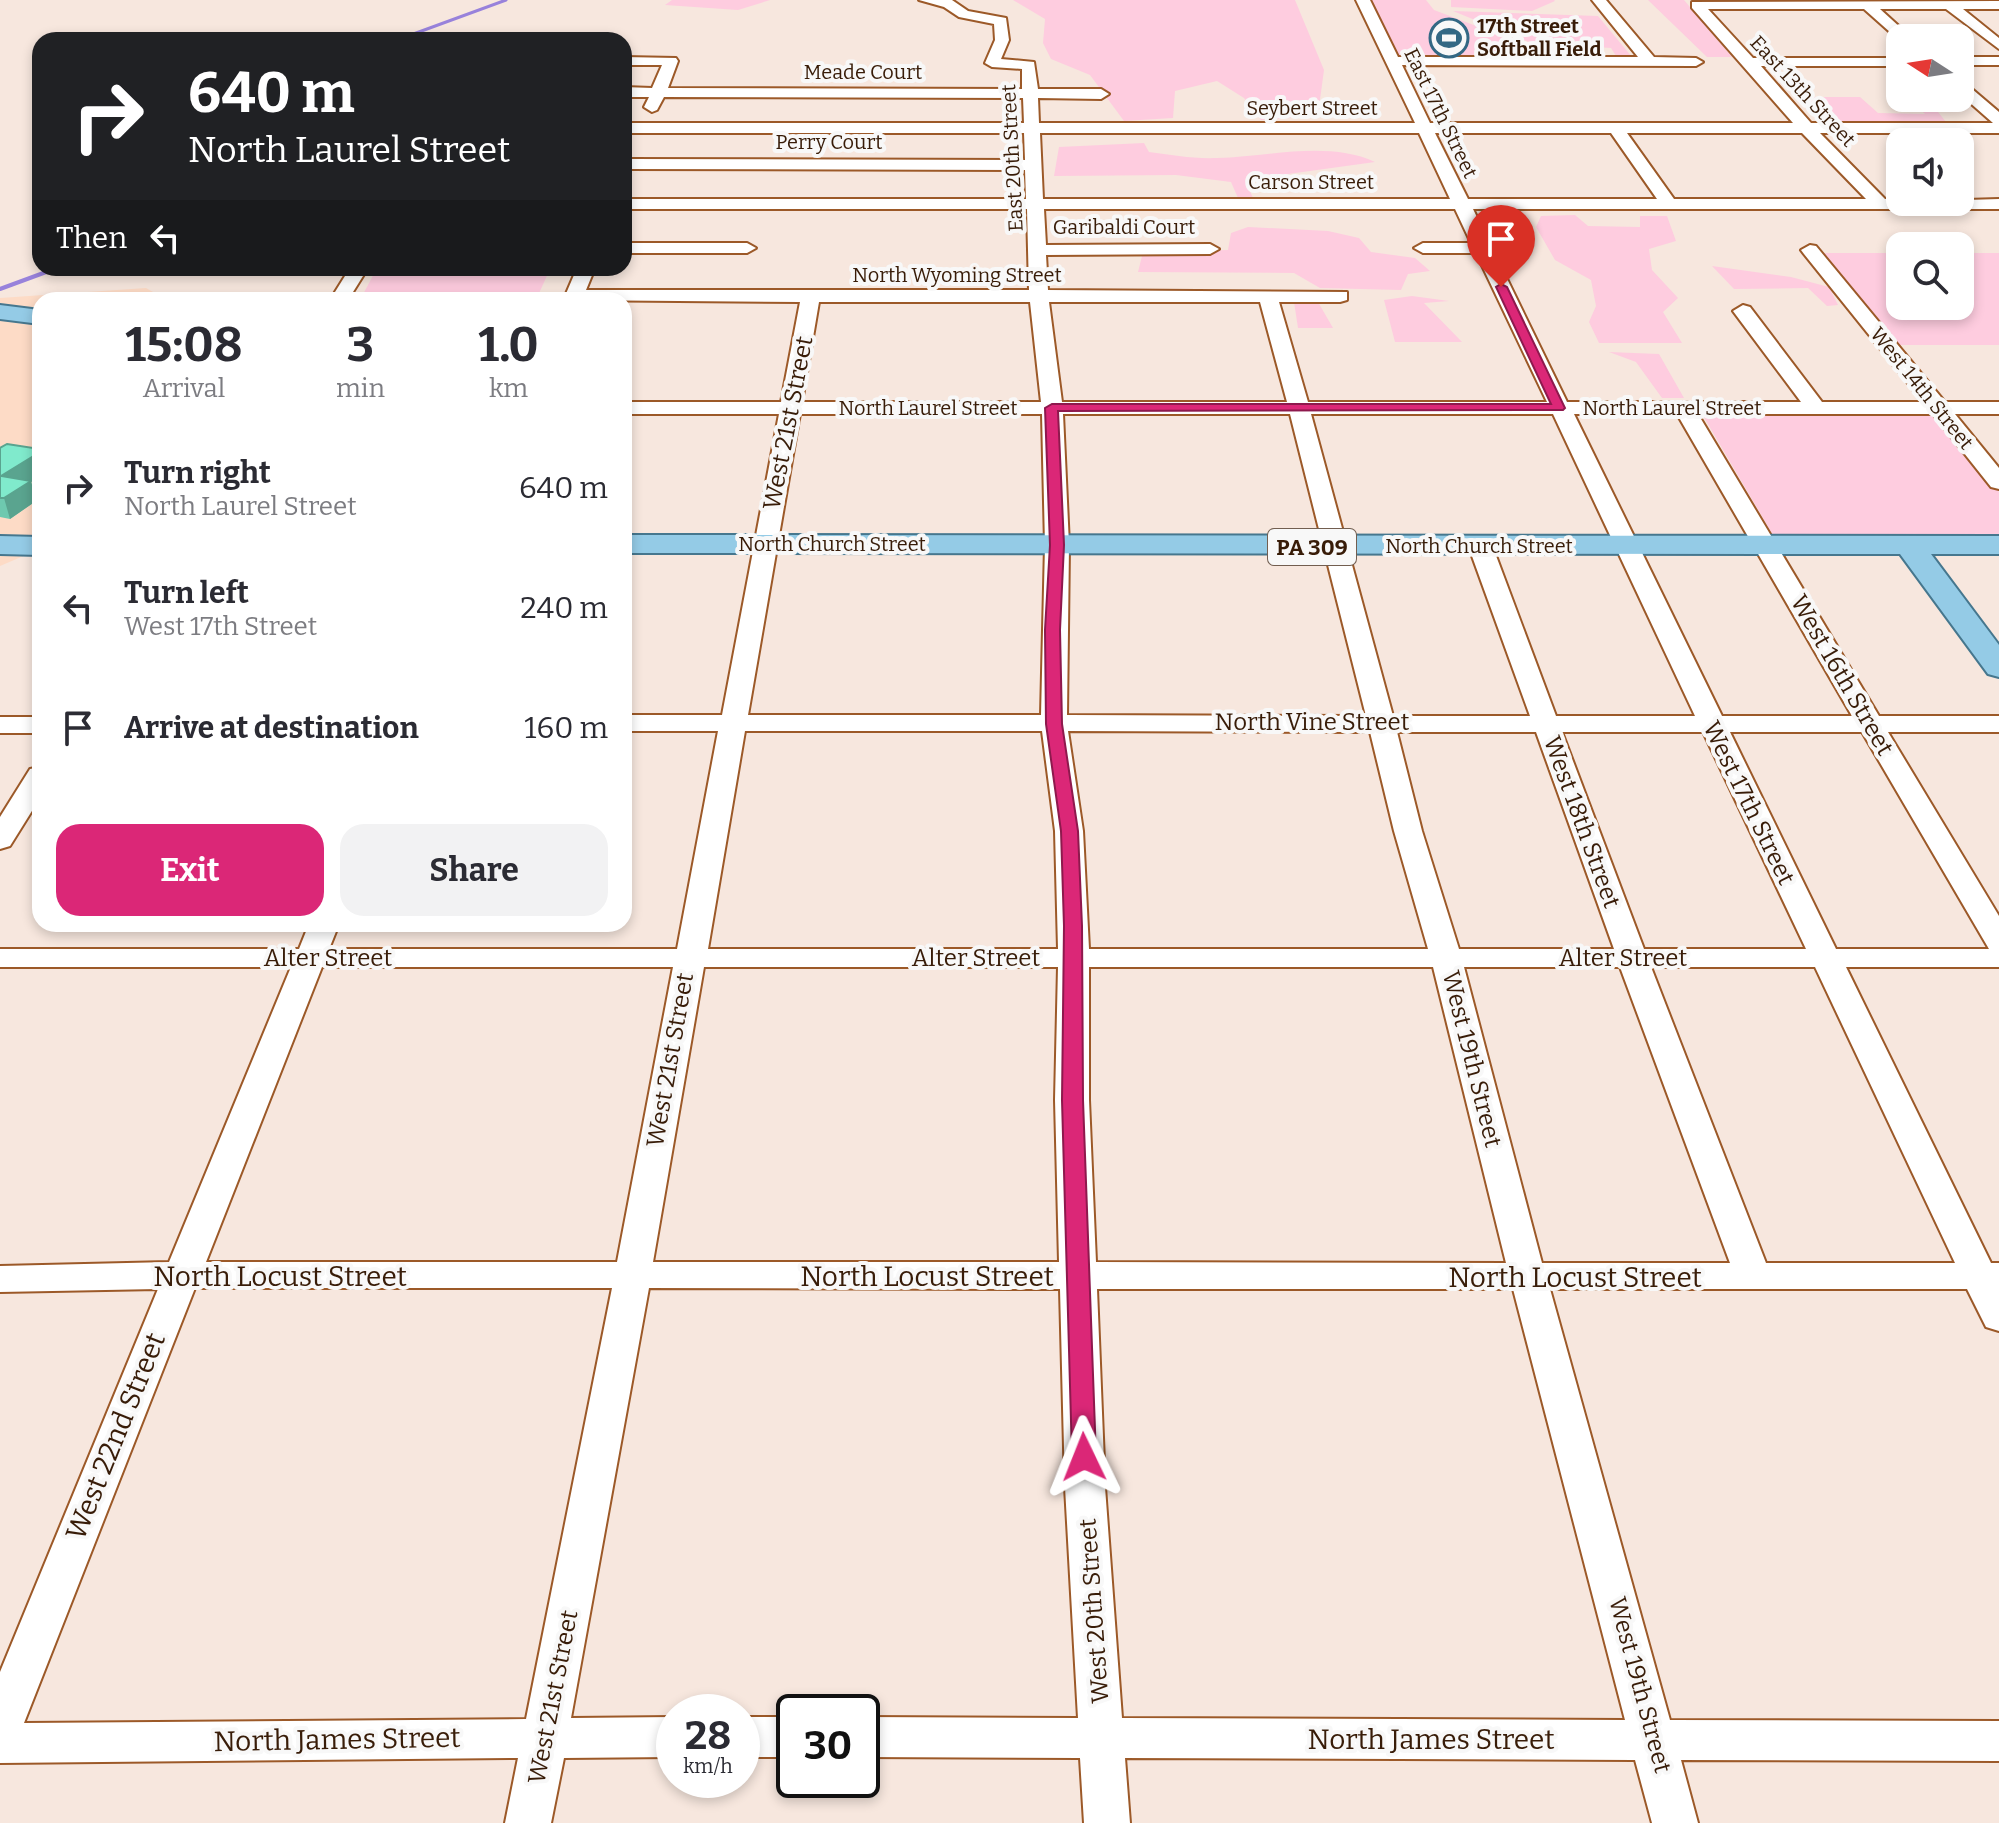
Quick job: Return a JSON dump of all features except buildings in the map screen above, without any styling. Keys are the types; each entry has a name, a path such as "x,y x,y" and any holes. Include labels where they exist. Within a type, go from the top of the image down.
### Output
{"main road":[{"path":"0,312 32,316"},
{"name":"North Church Street","path":"632,544 1338,547 1999,545"},
{"path":"1908,544 1999,667"},
{"path":"0,545 32,546"}],"street":[{"name":"East 20th Street","path":"926,0 948,3 964,14 1001,21 1002,40 992,63 1029,65 1039,297"},
{"name":"East 17th Street","path":"1363,0 1501,287"},
{"path":"1599,0 1649,61"},
{"path":"1865,3 1999,5"},
{"path":"1865,3 1889,24"},
{"name":"East 13th Street","path":"1865,3 1697,5 1773,93 1880,204"},
{"path":"1946,3 1999,45"},
{"path":"632,61 671,61 632,154"},
{"path":"1393,61 1696,62"},
{"path":"1974,61 1999,61"},
{"path":"1749,62 1886,62"},
{"path":"833,165 851,70"},
{"name":"Meade Court","path":"632,92 1101,94"},
{"path":"1974,98 1999,120"},
{"name":"Seybert Street","path":"632,154 833,165 1033,128 1886,128"},
{"path":"1616,128 1669,204"},
{"name":"Seybert Street","path":"1974,128 1999,128"},
{"name":"Perry Court","path":"632,154 833,165 1035,165"},
{"name":"Carson Street","path":"632,203 833,165 1036,205 1880,204 1995,208"},
{"path":"1974,191 1995,208"},
{"path":"632,248 747,248"},
{"path":"1423,248 1482,248"},
{"name":"Garibaldi Court","path":"1038,250 1210,249"},
{"name":"West 14th Street","path":"1810,250 1999,482"},
{"name":"West 17th Street","path":"1501,287 1824,958 1990,1276 1999,1317"},
{"name":"West 21st Street","path":"528,1823 811,296"},
{"name":"West 19th Street","path":"1268,296 1338,547 1408,831 1446,956 1675,1823"},
{"name":"North Wyoming Street","path":"632,298 1340,296"},
{"name":"West 20th Street","path":"1039,297 1052,408 1057,545 1053,630 1054,724 1069,831 1074,958 1072,1100 1085,1487 1107,1823"},
{"path":"1743,311 1816,408"},
{"name":"North Laurel Street","path":"632,408 1999,408"},
{"name":"West 16th Street","path":"1684,408 1999,942"},
{"name":"West 18th Street","path":"1480,545 1754,1278"},
{"name":"North Vine Street","path":"632,723 1999,724"},
{"path":"0,725 32,725"},
{"path":"0,840 32,788"},
{"name":"Alter Street","path":"0,958 317,941 688,958 1999,958"},
{"name":"West 22nd Street","path":"0,1726 317,941"},
{"name":"North Locust Street","path":"0,1279 180,1275 1990,1276"},
{"name":"North James Street","path":"0,1743 656,1737"},
{"name":"North James Street","path":"880,1737 1999,1741"}],"shaded area":[{"path":"672,0 770,0 738,10 665,5"},
{"path":"1013,0 1295,0 1324,70 1319,107 1289,118 1261,120 1244,98 1217,81 1175,91 1173,118 1124,121 1090,75 1051,59 1043,43 1045,19"},
{"path":"1368,0 1426,0 1434,10 1548,53 1554,60 1396,60"},
{"path":"1451,0 1555,1 1532,11 1451,7"},
{"path":"1648,0 1684,0 1732,57 1707,57"},
{"path":"1453,11 1598,16 1632,57 1616,56 1611,48 1566,45 1575,54 1553,52"},
{"path":"1799,97 1860,97 1878,113 1938,112 1946,122 1837,123 1827,108 1811,107"},
{"path":"1144,143 1149,152 1191,157 1318,151 1357,155 1375,162 1245,180 1253,198 1238,198 1231,182 1176,175 1054,176 1059,147"},
{"path":"1575,215 1588,226 1640,227 1640,216 1667,216 1676,241 1649,249 1652,270 1678,298 1663,312 1682,343 1599,343 1589,322 1596,306 1591,280 1555,260 1536,227 1541,216"},
{"path":"1248,227 1328,231 1359,238 1371,252 1415,258 1430,271 1408,274 1401,290 1320,288 1294,273 1138,272 1143,252 1228,250 1231,233"},
{"path":"1819,253 1886,253 1886,320 1974,320 1974,253 1999,253 1999,345 1894,345"},
{"path":"1712,266 1791,277 1829,287 1838,305 1827,306 1808,288 1734,289"},
{"path":"373,276 547,276 540,292 364,292"},
{"path":"146,288 153,292 88,292"},
{"path":"32,296 32,552 0,566 0,298"},
{"path":"1412,296 1449,301 1424,303 1462,342 1395,342 1384,300"},
{"path":"1294,302 1318,302 1333,328 1298,328"},
{"path":"1609,352 1659,354 1684,398 1662,398 1636,362"},
{"path":"1702,414 1938,416 1999,492 1999,538 1774,537"}],"waterway":[{"path":"419,32 506,0"},
{"path":"0,289 35,276"}],"place":[{"name":"17th Street Softball Field","path":"1449,38"}],"route":[{"path":"1084,1457 1072,1100 1073,926 1069,831 1054,724 1053,630 1057,545 1052,408 1559,408 1501,287"}]}
